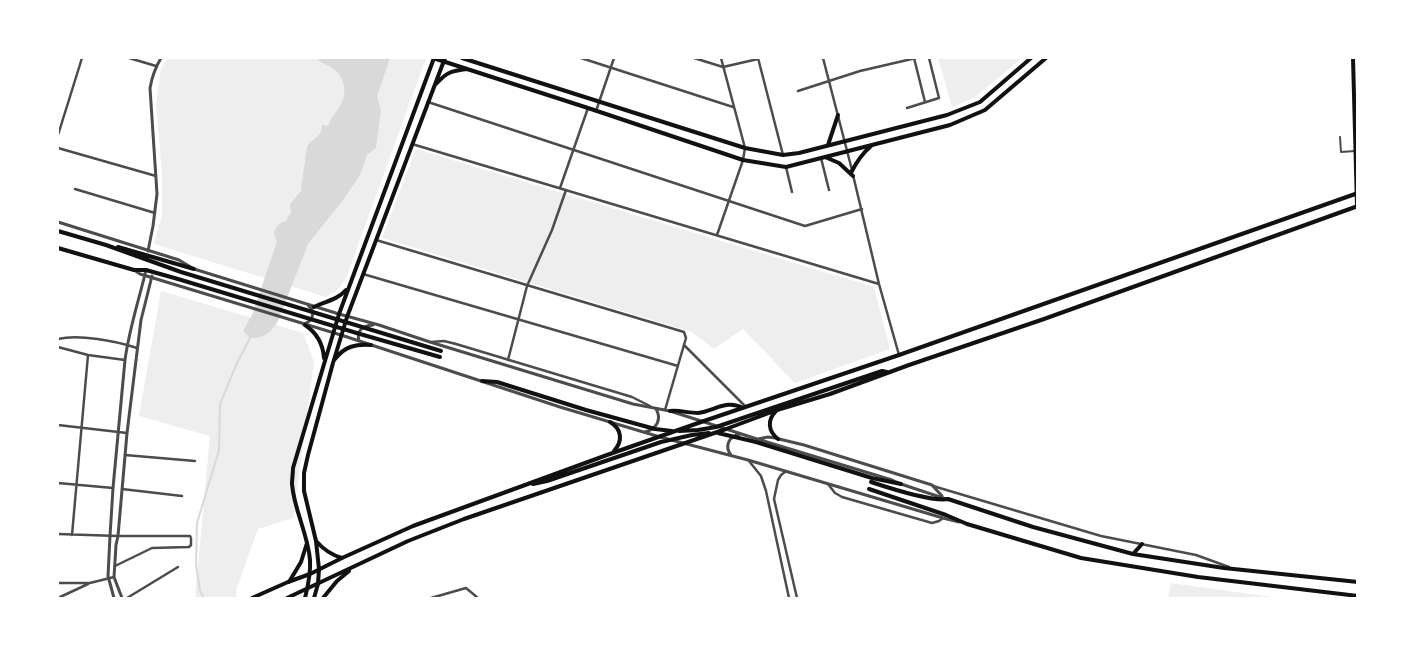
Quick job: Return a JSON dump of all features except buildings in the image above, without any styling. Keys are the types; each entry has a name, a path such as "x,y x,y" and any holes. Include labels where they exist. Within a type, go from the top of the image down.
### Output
{"main road":[{"path":"305,598 310,574 310,560 294,496 292,484 293,468 338,314 433,58 444,59 743,160 786,167 950,125 985,110 1046,58"},
{"path":"462,58 471,59 745,148 784,155 799,153 947,115 980,102 1031,58"},
{"path":"287,598 408,541 464,519 1044,319 1357,206 1353,58"},
{"path":"314,598 319,570 316,541 304,491 304,473 308,455 347,317 444,59"},
{"path":"433,88 449,72 469,69"},
{"path":"828,145 838,116"},
{"path":"823,158 838,163 852,174 856,162 873,144"},
{"path":"252,598 319,570 413,526 611,453 899,356 1357,193"},
{"path":"58,230 194,269"},
{"path":"106,244 181,272 441,351"},
{"path":"58,248 134,270 146,273 153,272 178,279 440,357"},
{"path":"314,307 338,297 350,284"},
{"path":"305,325 319,340 323,349 324,363"},
{"path":"333,363 338,355 348,347 357,344 371,345"},
{"path":"482,381 497,382 655,429 685,431 716,427 882,371 889,372"},
{"path":"668,410 680,410 691,413 727,405 737,405 745,408"},
{"path":"777,410 772,415 769,425 771,432 778,439"},
{"path":"610,422 616,426 620,436 618,446 611,453"},
{"path":"514,489 662,442 692,434 711,433 740,438 916,495 942,500 948,499 1033,526 1132,554 1235,570 1358,582"},
{"path":"871,480 901,484"},
{"path":"868,489 967,524 1081,558 1198,577 1358,596"},
{"path":"316,541 334,556 342,558"},
{"path":"288,582 300,562 307,543"},
{"path":"1132,554 1142,544"},
{"path":"323,598 337,581 353,567"}],"street":[{"path":"58,136 82,58"},
{"path":"129,58 156,66"},
{"path":"148,251 155,213 156,194 150,88 156,66 161,58"},
{"path":"581,58 733,107"},
{"path":"596,111 614,58"},
{"path":"694,58 723,67 758,58 784,155"},
{"path":"717,235 743,160 745,148 721,58"},
{"path":"823,58 862,209 879,284 899,356"},
{"path":"896,58 897,62"},
{"path":"798,91 828,80 915,58 925,102"},
{"path":"907,108 937,99 939,95 930,58"},
{"path":"428,102 805,226 862,209"},
{"path":"560,188 588,108"},
{"path":"1340,137 1341,152 1355,151"},
{"path":"412,144 879,284"},
{"path":"58,148 156,176"},
{"path":"823,158 829,190"},
{"path":"786,167 792,192"},
{"path":"75,189 155,213"},
{"path":"508,360 526,286 552,230 566,190"},
{"path":"58,222 183,261 194,269 314,307 378,324 430,342 633,404 668,410 700,422 892,480 948,499"},
{"path":"376,240 684,332 686,338 668,410"},
{"path":"122,598 114,577 114,566 141,320 153,272"},
{"path":"114,598 108,578 113,488 125,360 127,344 146,273 152,277 341,335 560,407 967,524"},
{"path":"363,274 678,366"},
{"path":"300,323 307,323 312,317 312,309 306,304"},
{"path":"359,341 358,335 361,328 378,324"},
{"path":"58,339 70,337 127,344 138,348"},
{"path":"430,342 450,342 632,397 653,407 659,416 658,422 653,429 645,432"},
{"path":"684,346 745,408"},
{"path":"58,347 88,355 125,360"},
{"path":"72,535 88,355"},
{"path":"58,425 127,434"},
{"path":"732,456 728,449 729,441 732,436 740,434"},
{"path":"757,439 768,437 811,447 1087,532 1196,555 1235,570"},
{"path":"125,455 195,461"},
{"path":"748,460 761,476 766,491 789,598"},
{"path":"785,472 778,480 774,499 796,598"},
{"path":"58,483 113,488"},
{"path":"828,484 835,493 851,500 932,523 939,522 943,518"},
{"path":"932,485 942,497"},
{"path":"122,489 182,496"},
{"path":"58,534 191,537 191,545 189,547 152,548 114,566"},
{"path":"127,598 178,567"},
{"path":"58,598 90,583 114,577"},
{"path":"58,583 90,583"},
{"path":"431,598 466,588 478,598"}],"shaded area":[{"path":"168,58 426,58 346,278 337,291 326,297 154,244 162,215 162,174 156,103 161,68"},
{"path":"316,58 390,58 377,96 381,110 376,148 367,155 360,175 308,244 278,321 267,334 250,338 243,331 252,315 277,242 274,233 278,225 286,221 291,213 290,204 302,190 307,147 321,133 322,125 328,126 344,98 341,77 333,68"},
{"path":"938,58 1022,58 975,97 952,107"},
{"path":"416,149 874,287 890,349 795,383 743,329 714,349 692,332 382,238"},
{"path":"161,291 303,333 314,362 293,518 258,529 236,590 237,598 195,598 210,436 139,416"},
{"path":"1171,583 1279,598 1168,598"}],"waterway":[{"path":"204,598 200,591 196,565 197,523 219,450 220,404 250,338"}]}
